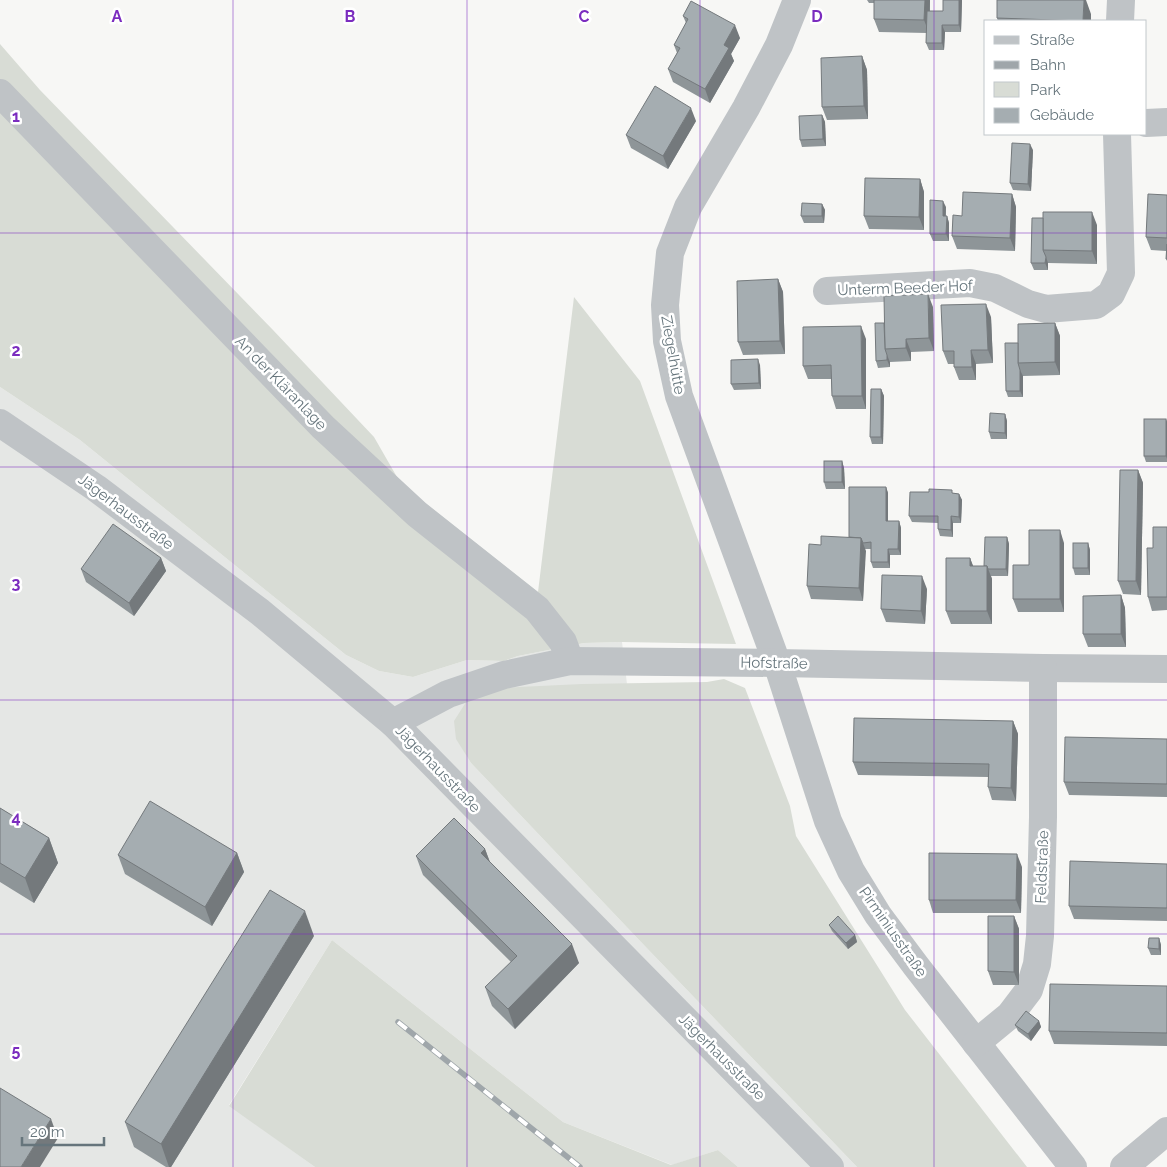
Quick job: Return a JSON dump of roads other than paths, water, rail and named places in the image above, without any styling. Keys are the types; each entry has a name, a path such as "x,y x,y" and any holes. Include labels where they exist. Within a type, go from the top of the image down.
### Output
{"street":[{"name":"Ziegelhütte","path":"777,663 679,396 667,341 665,305 670,253 688,207 746,108 779,45 796,0"},
{"path":"1120,20 1121,0"},
{"name":"An der Kläranlage","path":"0,93 323,427 417,514 537,609 564,642 570,661"},
{"path":"1147,122 1167,122"},
{"name":"Unterm Beeder Hof","path":"827,291 970,283 995,288 1028,304 1046,309 1096,305 1111,294 1122,273 1117,135"},
{"name":"Jägerhausstraße","path":"0,423 96,488 260,612 393,723 830,1167"},
{"name":"Hofstraße","path":"393,723 448,694 504,674 570,661 1167,669"},
{"name":"Pirminiusstraße","path":"777,663 828,821 851,872 878,915 916,966 1073,1167"},
{"name":"Feldstraße","path":"976,1043 1010,1015 1029,990 1037,964 1040,936 1043,818 1044,668"},
{"path":"1124,1167 1167,1131"}],"railway":[{"path":"398,1022 580,1167"}]}
